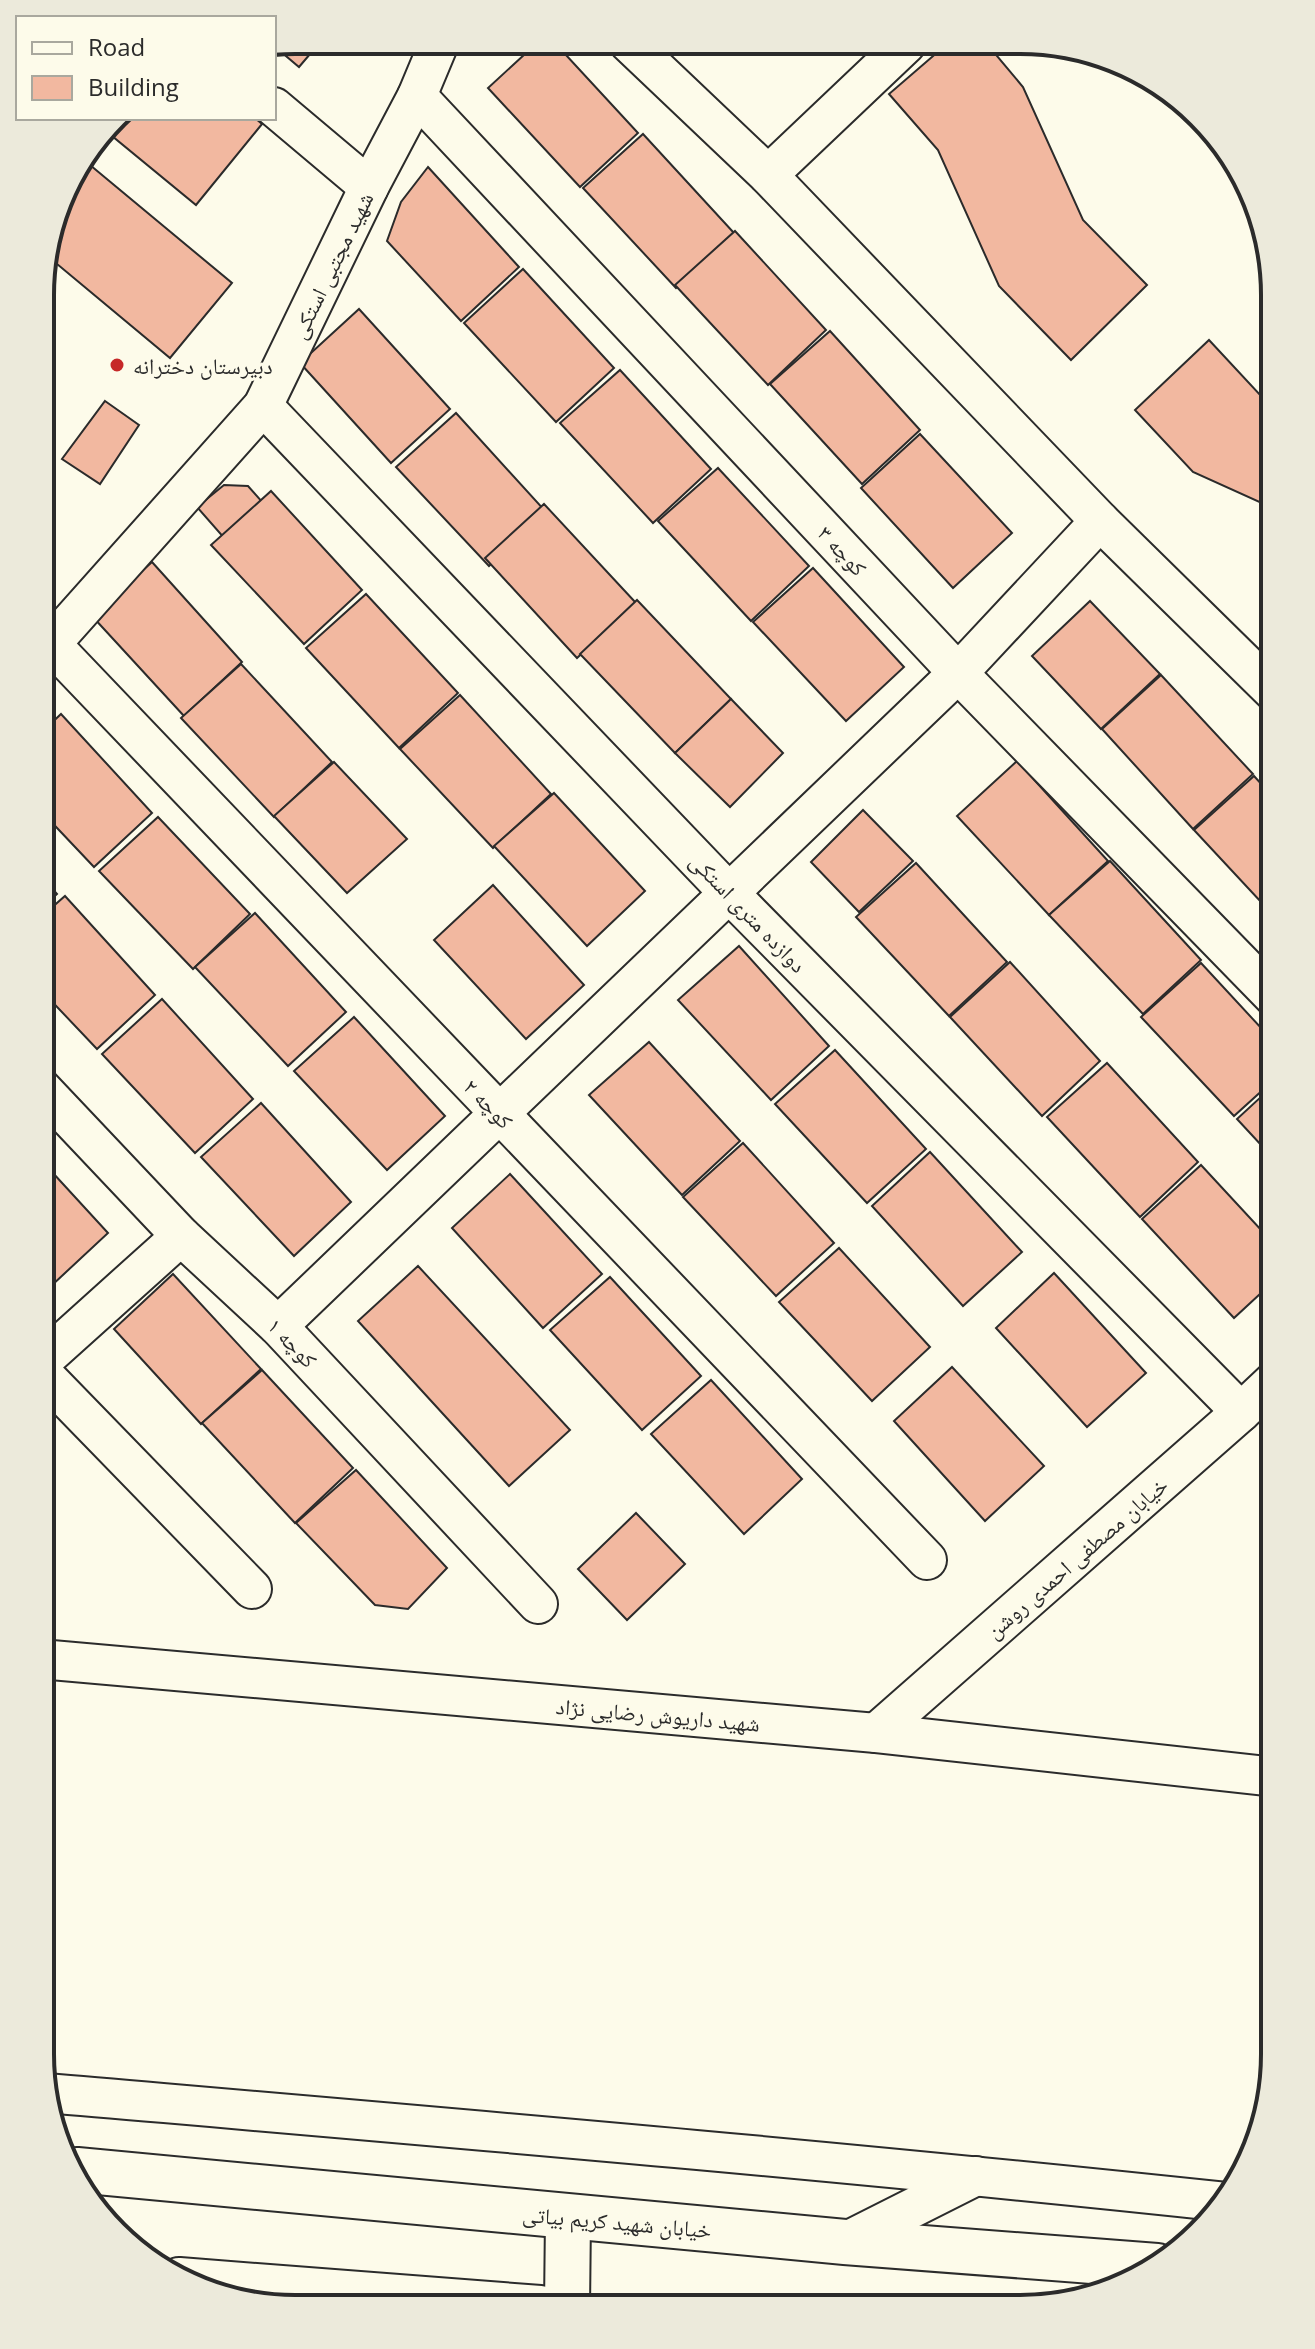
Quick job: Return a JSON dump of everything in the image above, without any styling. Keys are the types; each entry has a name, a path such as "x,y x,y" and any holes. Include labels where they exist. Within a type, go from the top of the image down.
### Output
{"main road":[{"name":"خیابان شهید کریم بیاتی","path":"85,2171 845,2242 1136,2264"},
{"path":"567,2295 568,2217"},
{"path":"223,2283 372,2295"}],"street":[{"path":"768,175 895,54"},
{"name":"شهید مجتبی استکی","path":"54,640 263,406 369,187 417,96 434,55"},
{"path":"641,55 768,175 1100,521 1261,679"},
{"name":"کوچه ۳","path":"417,96 958,673 1261,983"},
{"path":"276,109 369,187"},
{"name":"دوازده متری استکی","path":"263,406 730,894 1260,1403"},
{"path":"278,1326 958,673 1100,521"},
{"name":"کوچه ۲","path":"54,657 500,1114 927,1560"},
{"name":"کوچه ۱","path":"54,1102 181,1236 278,1326 538,1604"},
{"path":"54,1350 181,1236"},
{"path":"54,1385 252,1589"},
{"name":"خیابان مصطفی احمدی روشن","path":"876,1733 1260,1405"},
{"name":"شهید داریوش رضایی نژاد","path":"54,1660 876,1733 1260,1775"},
{"path":"58,2094 535,2135 1211,2200"},
{"path":"845,2242 976,2176"}],"building":[{"path":"935,54 995,54 1023,87 1083,220 1147,285 1071,360 999,286 938,150 889,94"},
{"path":"285,55 309,55 299,67"},
{"path":"524,55 566,55 638,133 580,187 488,88"},
{"path":"130,120 257,120 262,124 196,205 113,137"},
{"path":"643,134 734,233 676,288 583,188"},
{"name":"دبیرستان دخترانه","path":"92,166 232,283 170,358 56,263 67,218"},
{"path":"428,167 519,267 461,321 387,241 401,202"},
{"path":"735,231 826,330 768,385 675,285"},
{"path":"523,269 614,368 556,422 464,323"},
{"path":"359,309 450,409 391,463 300,363"},
{"path":"830,331 920,430 862,484 770,384"},
{"path":"1209,340 1261,396 1261,503 1193,472 1135,410"},
{"path":"620,370 711,469 653,523 560,423"},
{"path":"105,401 139,425 100,484 62,459"},
{"path":"456,413 546,512 489,566 396,467"},
{"path":"920,434 1012,533 953,588 861,488"},
{"path":"718,468 809,566 751,621 658,521"},
{"path":"224,485 248,486 279,521 240,556 197,507"},
{"path":"271,491 362,590 304,644 211,545"},
{"path":"544,504 636,603 577,658 485,558"},
{"path":"152,562 242,662 184,716 92,616"},
{"path":"813,568 904,667 846,721 753,622"},
{"path":"366,594 458,693 399,748 306,648"},
{"path":"637,600 731,699 675,753 580,654"},
{"path":"1090,601 1160,674 1101,729 1032,656"},
{"path":"241,664 332,762 274,817 181,718"},
{"path":"1161,675 1253,774 1193,829 1102,729"},
{"path":"460,695 551,794 493,848 400,749"},
{"path":"731,699 783,753 730,807 675,753"},
{"path":"61,714 152,813 94,867 54,825 54,721"},
{"path":"1017,761 1108,861 1049,915 957,816"},
{"path":"334,762 407,839 347,893 274,816"},
{"path":"1254,776 1261,783 1261,902 1194,830"},
{"path":"554,793 645,891 587,946 494,846"},
{"path":"863,810 913,861 859,912 811,862"},
{"path":"158,817 250,914 193,969 99,871"},
{"path":"1110,861 1201,960 1143,1014 1049,915"},
{"path":"916,863 1007,962 949,1016 856,917"},
{"path":"493,885 584,985 526,1039 434,940"},
{"path":"65,896 155,995 97,1049 54,1004 54,906"},
{"path":"255,913 346,1012 288,1066 195,967"},
{"path":"739,946 829,1046 771,1100 678,1000"},
{"path":"1010,962 1100,1061 1042,1116 950,1017"},
{"path":"1201,963 1261,1027 1261,1092 1234,1116 1141,1017"},
{"path":"162,999 253,1099 195,1153 102,1054"},
{"path":"354,1017 445,1116 387,1170 294,1071"},
{"path":"649,1042 740,1141 682,1195 589,1095"},
{"path":"835,1050 926,1149 867,1203 775,1104"},
{"path":"1107,1063 1198,1162 1140,1217 1047,1117"},
{"path":"1261,1097 1261,1144 1237,1119"},
{"path":"261,1103 351,1202 294,1256 201,1157"},
{"path":"743,1143 834,1243 776,1296 683,1197"},
{"path":"930,1152 1022,1252 963,1306 872,1206"},
{"path":"1201,1165 1260,1229 1260,1293 1234,1318 1142,1219"},
{"path":"54,1174 108,1233 54,1283"},
{"path":"510,1174 602,1274 543,1328 452,1228"},
{"path":"839,1248 930,1347 872,1401 779,1302"},
{"path":"418,1266 570,1430 509,1486 358,1321"},
{"path":"1054,1273 1146,1373 1087,1427 996,1328"},
{"path":"173,1274 261,1369 201,1424 114,1329"},
{"path":"610,1277 701,1376 642,1430 550,1330"},
{"path":"952,1367 1044,1466 985,1521 894,1421"},
{"path":"262,1370 353,1468 295,1523 202,1423"},
{"path":"711,1380 802,1479 744,1534 651,1434"},
{"path":"356,1470 447,1568 408,1609 375,1605 296,1523"},
{"path":"636,1513 685,1564 627,1620 578,1569"}],"place":[{"name":"دبیرستان دخترانه","path":"117,365"}]}
